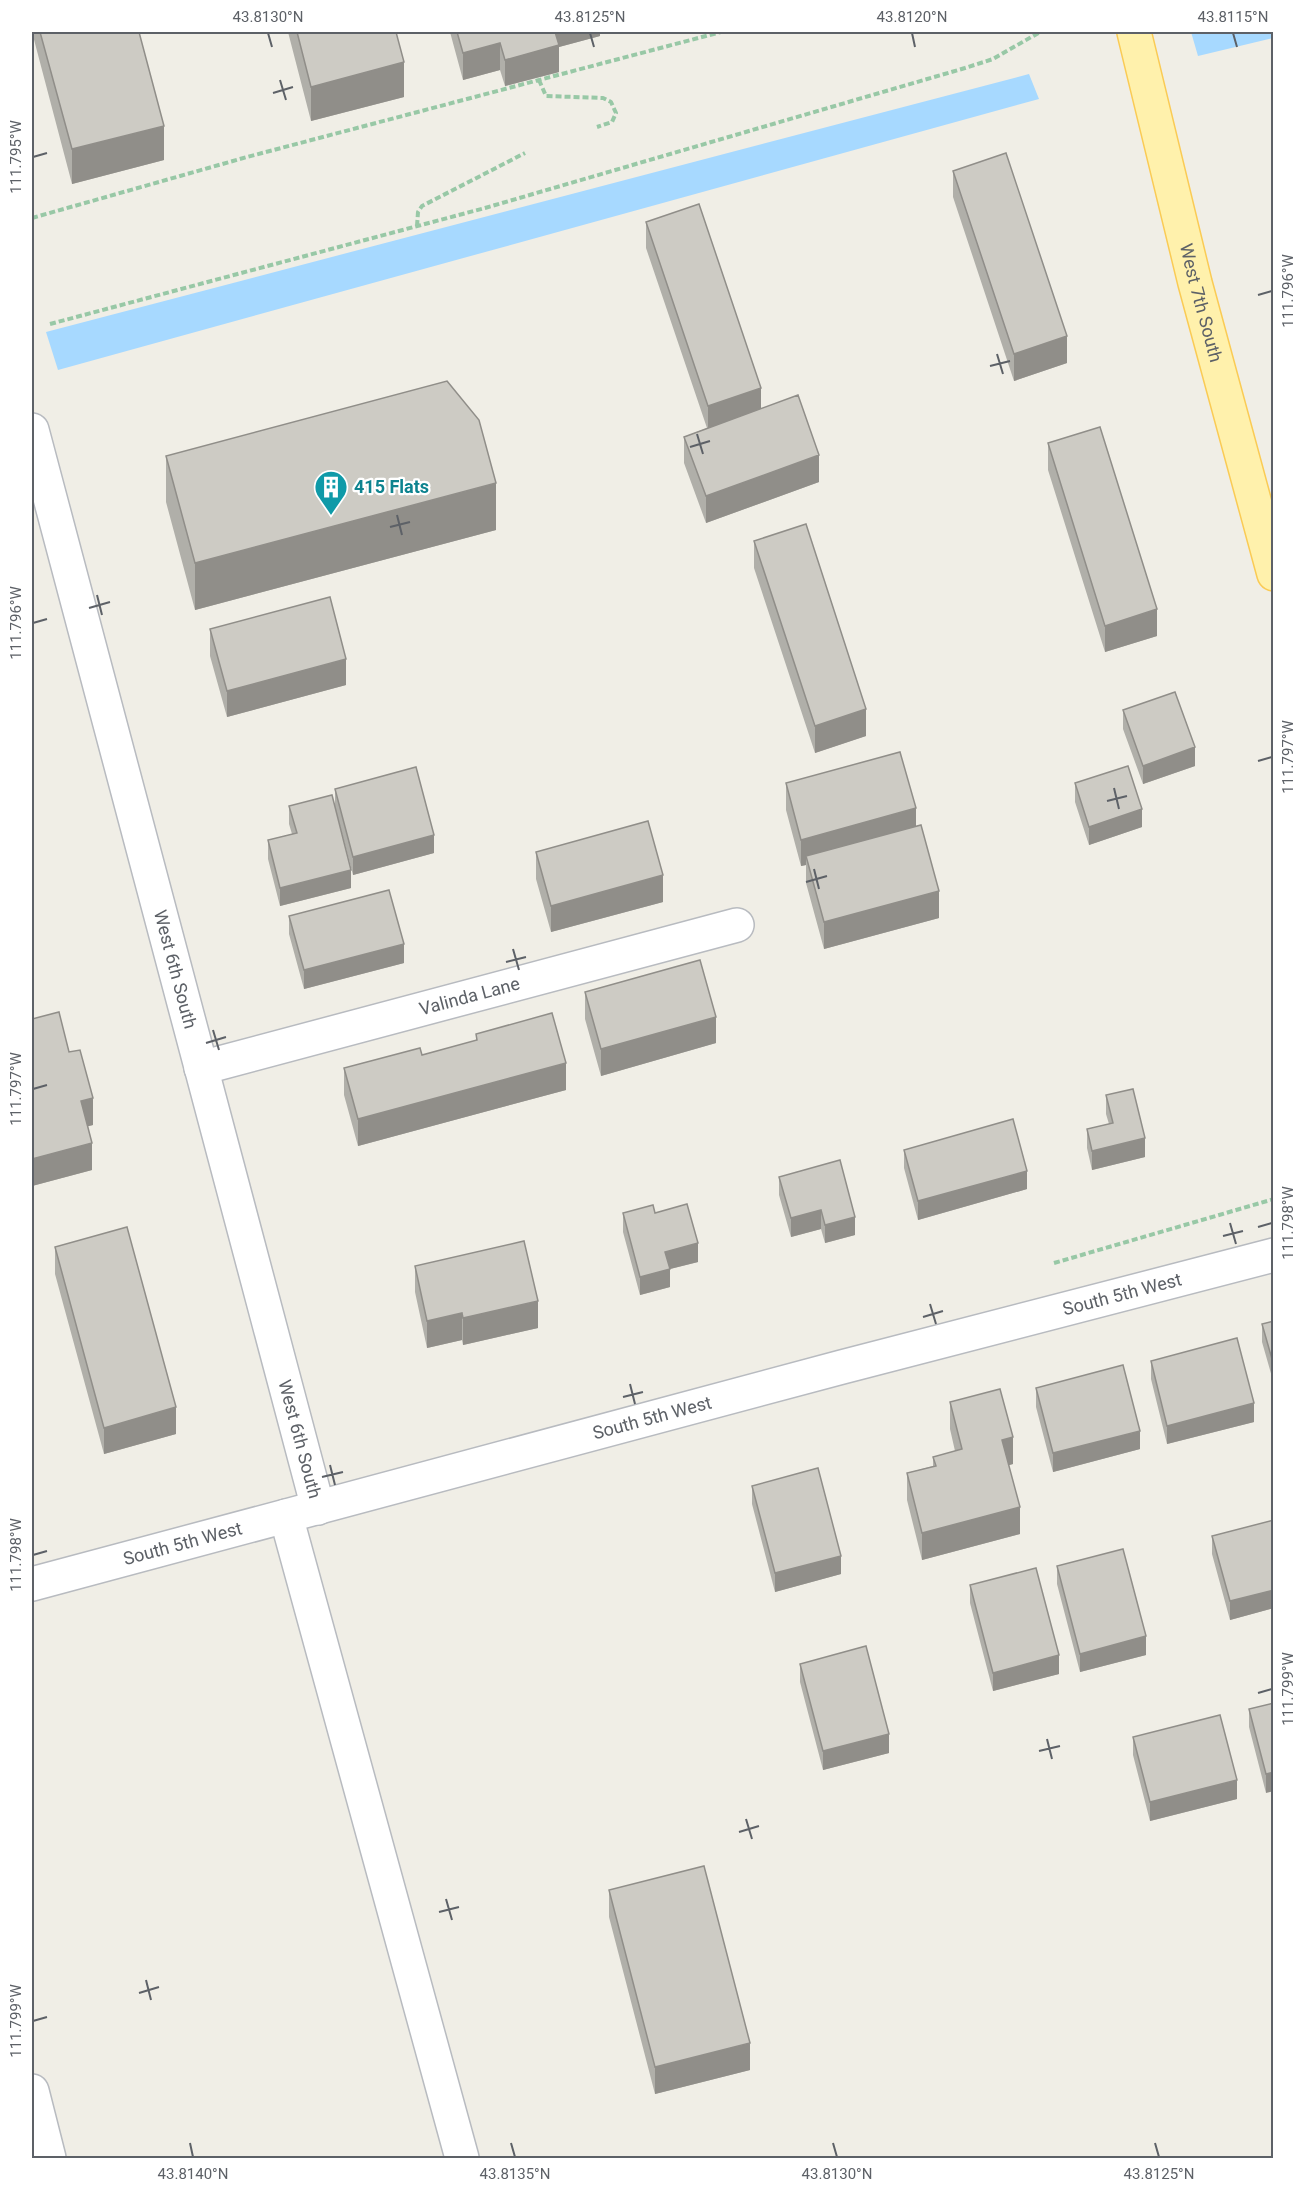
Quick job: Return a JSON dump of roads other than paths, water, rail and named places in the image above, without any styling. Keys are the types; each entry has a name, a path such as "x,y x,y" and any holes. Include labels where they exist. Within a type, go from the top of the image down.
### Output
{"main road":[{"name":"West 7th South","path":"1134,32 1195,283 1274,574"}],"street":[{"name":"West 6th South","path":"32,430 318,1508"},
{"name":"Valinda Lane","path":"201,1068 737,925"},
{"name":"South 5th West","path":"32,1584 842,1367 1274,1255"},
{"path":"286,1516 462,2158"},
{"path":"32,2091 49,2158"}],"water":[{"path":"1191,32 1273,32 1273,38 1198,56"},
{"path":"1029,74 1039,99 58,370 46,332"}],"place":[{"name":"415 Flats","path":"331,516"}]}
